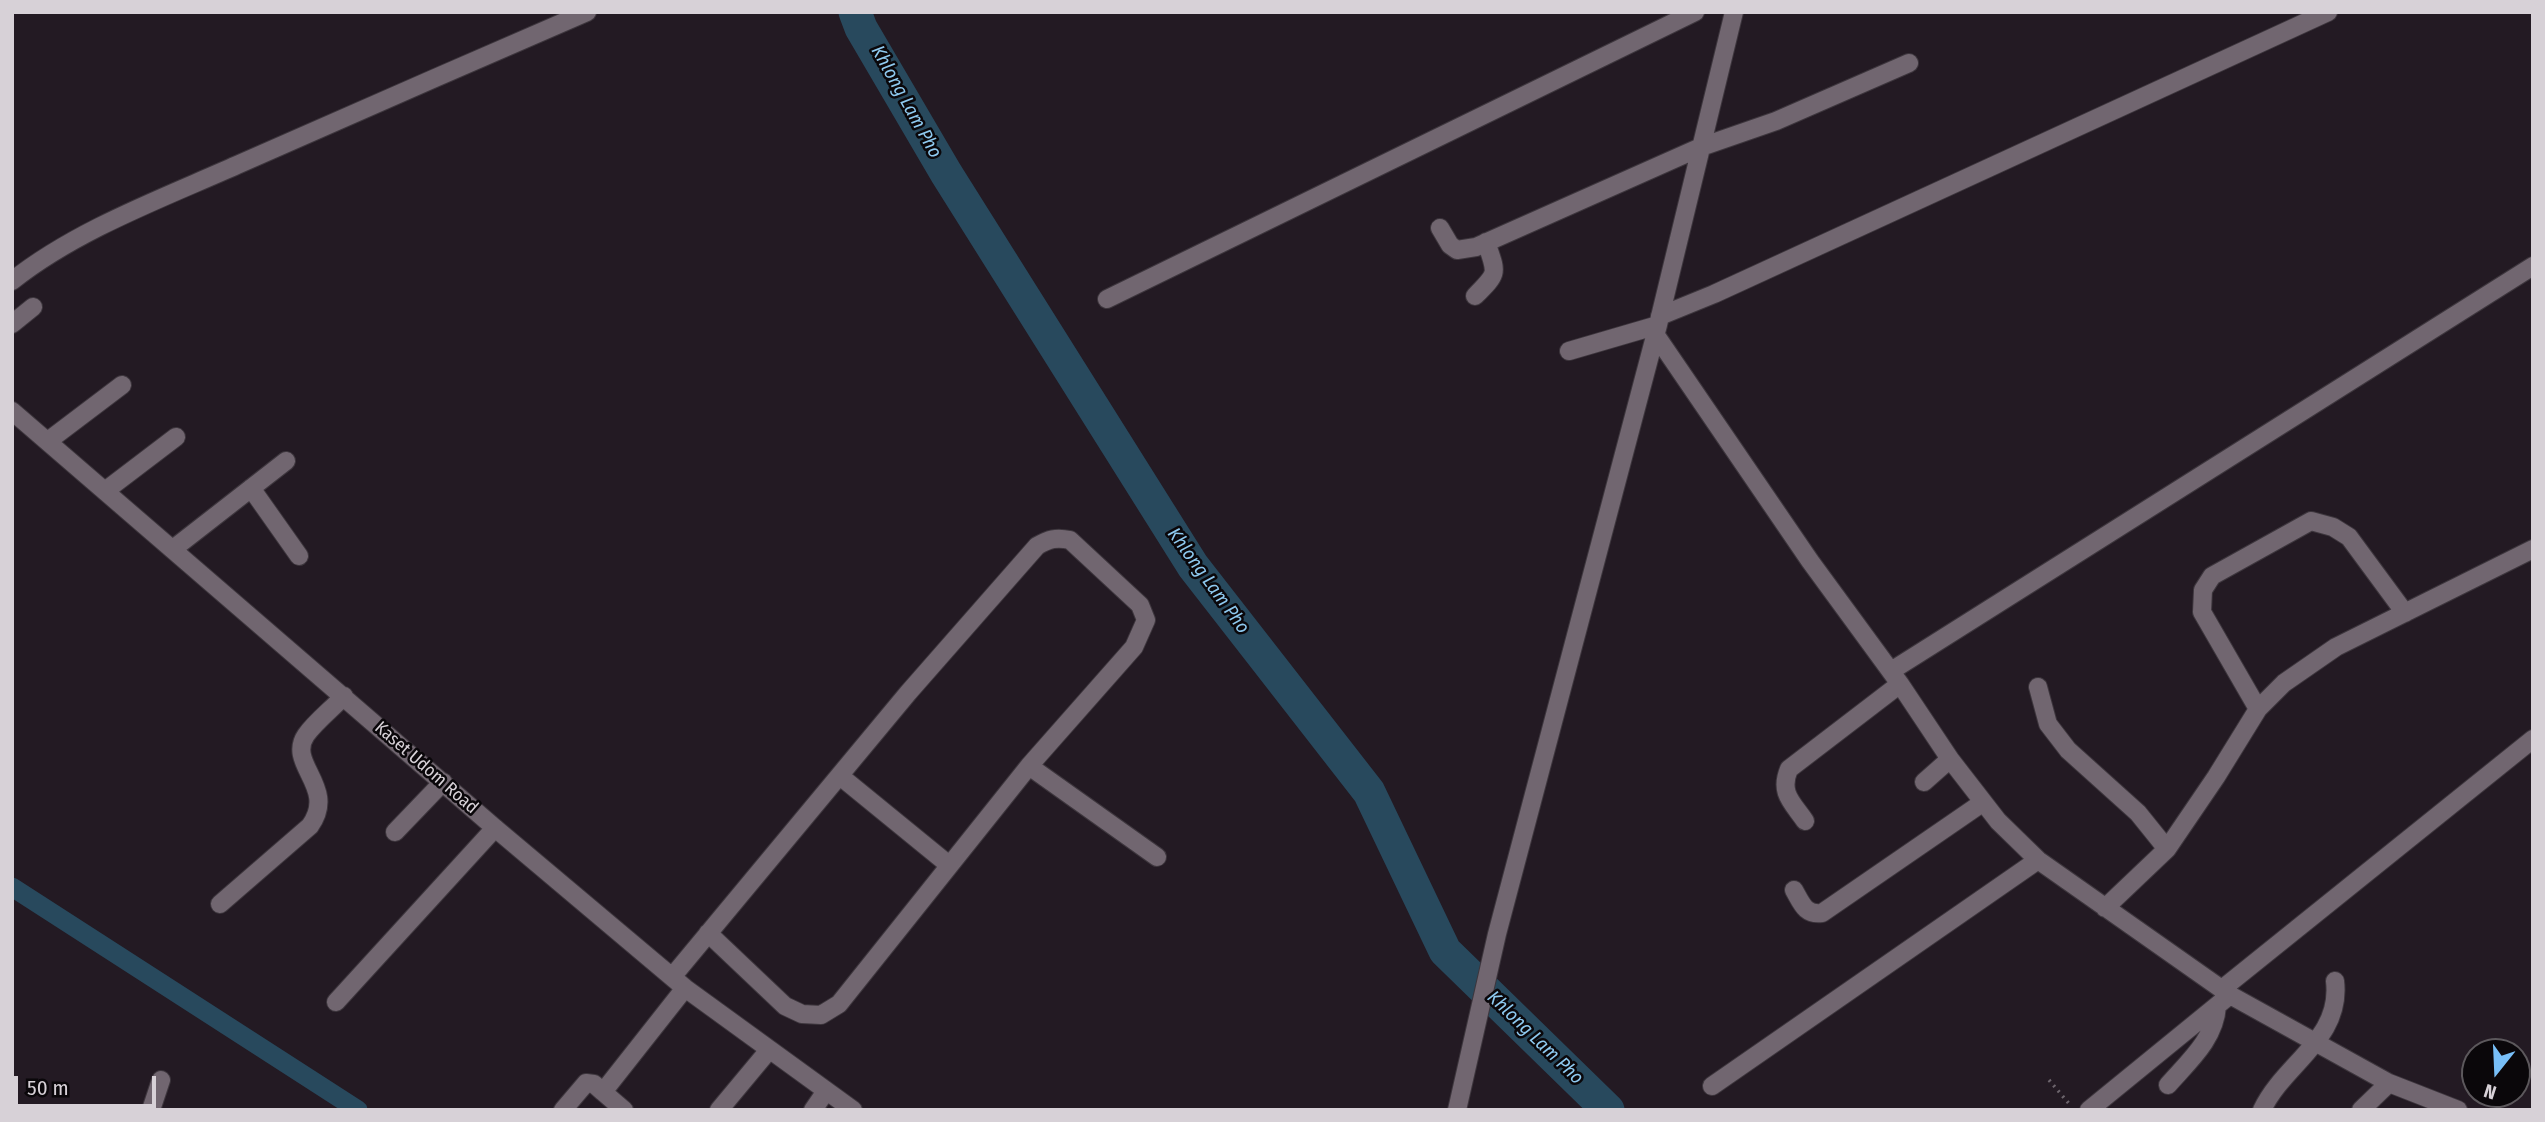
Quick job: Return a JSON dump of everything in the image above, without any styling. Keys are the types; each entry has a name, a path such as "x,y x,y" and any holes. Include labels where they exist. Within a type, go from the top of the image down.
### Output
{"street":[{"path":"12,281 69,242 186,187 587,12"},
{"path":"1107,299 1695,12"},
{"path":"1457,1110 1497,934 1658,325 1734,12"},
{"path":"1569,351 1658,325 1727,288 2328,12"},
{"path":"1440,228 1450,246 1457,250 1486,242 1701,147 1776,121 1909,63"},
{"path":"1475,296 1494,274 1495,268 1486,242"},
{"path":"1805,821 1784,790 1784,779 1789,769 1895,678 2533,266"},
{"path":"12,324 33,307"},
{"path":"1658,325 1810,561 1895,678 1950,760 1982,803 2038,860 2223,996 2389,1083 2458,1110"},
{"path":"48,441 122,385"},
{"name":"Kaset Udom Road","path":"12,411 678,983 853,1110"},
{"path":"105,491 176,437"},
{"path":"173,549 286,461"},
{"path":"251,488 299,556"},
{"path":"2258,709 2202,612 2203,590 2212,576 2311,521 2333,527 2349,537 2405,613"},
{"path":"603,1092 678,983 708,933 908,693 1037,545 1058,537 1070,540 1140,605 1146,620 1134,647 1029,766 839,1004 821,1015 802,1014 785,1006 708,933"},
{"path":"2105,908 2167,849 2258,709 2284,683 2336,647 2533,549"},
{"path":"2038,687 2048,724 2068,750 2138,813 2167,849"},
{"path":"220,904 318,816 320,797 302,758 301,747 305,736 344,696"},
{"path":"2089,1110 2533,739"},
{"path":"1924,782 1950,760"},
{"path":"1029,766 1157,857"},
{"path":"840,776 949,864"},
{"path":"395,832 443,782"},
{"path":"1794,890 1804,910 1812,914 1822,914 1982,803"},
{"path":"336,1002 495,828"},
{"path":"1712,1086 2038,860"},
{"path":"2262,1110 2272,1092 2316,1043 2334,1008 2335,981"},
{"path":"2168,1085 2210,1034 2223,996"},
{"path":"719,1110 769,1050"},
{"path":"152,1110 161,1080"},
{"path":"564,1110 586,1083 594,1084 624,1110"},
{"path":"2361,1110 2389,1083"},
{"path":"813,1110 826,1091"}],"path":[{"path":"2049,1080 2075,1110"}],"waterway":[{"name":"Khlong Lam Pho","path":"855,12 861,28 946,173 1193,566 1369,792 1445,951 1608,1110"},
{"path":"12,887 358,1110"}]}
